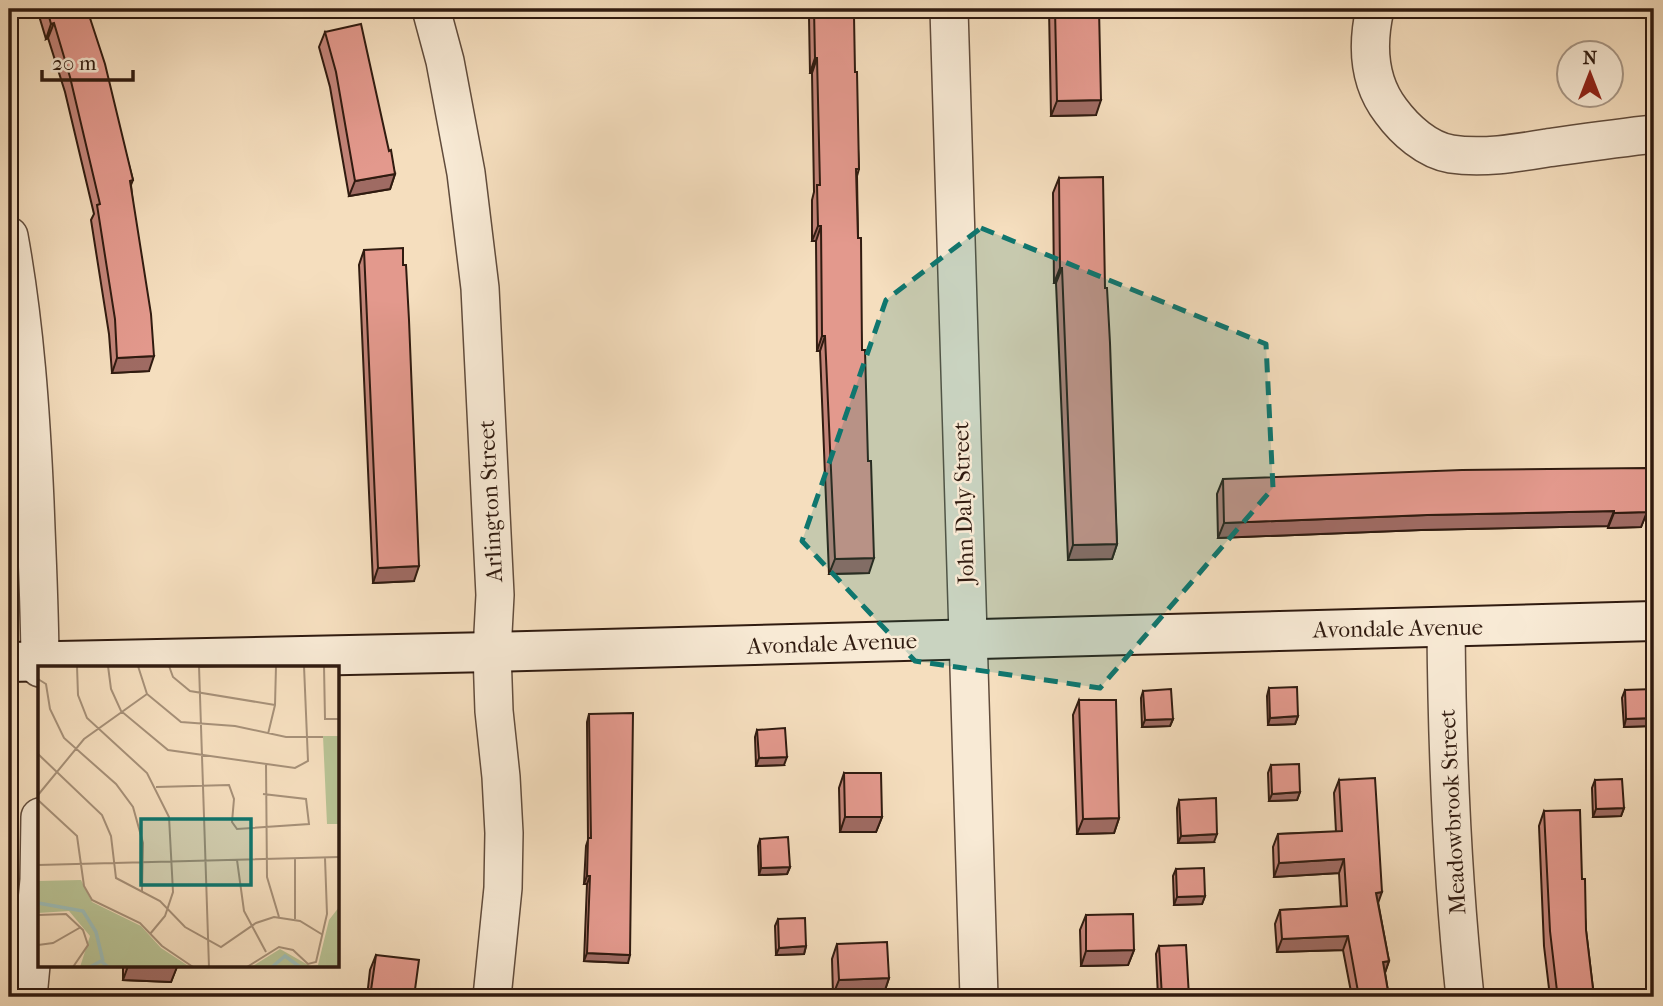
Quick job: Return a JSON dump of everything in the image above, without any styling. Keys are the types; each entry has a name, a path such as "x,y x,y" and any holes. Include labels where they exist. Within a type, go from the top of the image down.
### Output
{"street":[{"name":"Arlington Street","path":"431,9 445,61 466,173 480,288 495,596 492,652 503,847 503,888 492,997"},
{"name":"John Daly Street","path":"949,9 979,997"},
{"path":"1375,9 1370,29 1370,57 1375,82 1386,105 1401,125 1432,147 1450,154 1494,154 1654,134"},
{"path":"9,236 28,370 30,664"},
{"name":"Avondale Avenue","path":"30,664 1654,621"},
{"name":"Meadowbrook Street","path":"1446,627 1447,760 1457,924 1465,997"},
{"path":"28,997 38,891"}],"highlighted area":[{"path":"981,228 1266,344 1273,488 1100,688 915,661 802,541 886,300"}],"building":[{"path":"47,9 87,9 105,64 133,180 130,181 151,314 154,356 117,358 115,319 97,205 100,204 70,77 54,23 51,24"},
{"path":"814,9 851,9 851,16 854,16 862,350 865,350 874,558 835,559 825,336 822,336"},
{"path":"1055,9 1099,9 1101,100 1057,101"},
{"path":"361,24 395,174 355,181 336,72 325,32"},
{"path":"1103,177 1105,288 1110,343 1117,544 1073,545 1060,268 1059,178"},
{"path":"403,248 409,320 419,566 378,568 364,250"},
{"path":"1646,468 1647,512 1427,515 1224,523 1223,479 1462,470"},
{"path":"1297,687 1298,716 1270,718 1269,688"},
{"path":"1171,689 1173,719 1145,720 1143,691"},
{"path":"1653,689 1654,718 1626,719 1625,690"},
{"path":"1079,700 1116,700 1119,818 1083,819"},
{"path":"633,713 630,955 587,953 590,876 587,876 588,838 591,838 589,714"},
{"path":"785,728 787,757 759,758 757,730"},
{"path":"1299,764 1300,792 1272,794 1271,765"},
{"path":"844,773 881,773 882,817 845,817"},
{"path":"1375,778 1382,892 1376,893 1389,961 1383,962 1389,997 1359,997 1348,936 1282,939 1280,910 1347,906 1344,859 1279,863 1278,834 1342,831 1339,780"},
{"path":"1622,779 1624,808 1596,809 1595,780"},
{"path":"1216,798 1217,834 1181,836 1179,800"},
{"path":"1580,810 1582,879 1585,879 1586,930 1594,997 1563,997 1562,991 1557,991 1550,931 1544,811"},
{"path":"788,837 790,867 761,868 760,839"},
{"path":"1204,868 1205,896 1177,897 1176,869"},
{"path":"1133,914 1134,950 1086,951 1086,915"},
{"path":"805,918 806,946 779,948 778,919"},
{"path":"887,942 889,978 839,980 837,944"},
{"path":"1186,945 1189,997 1162,997 1159,946"},
{"path":"376,955 419,960 414,997 370,997"}]}
